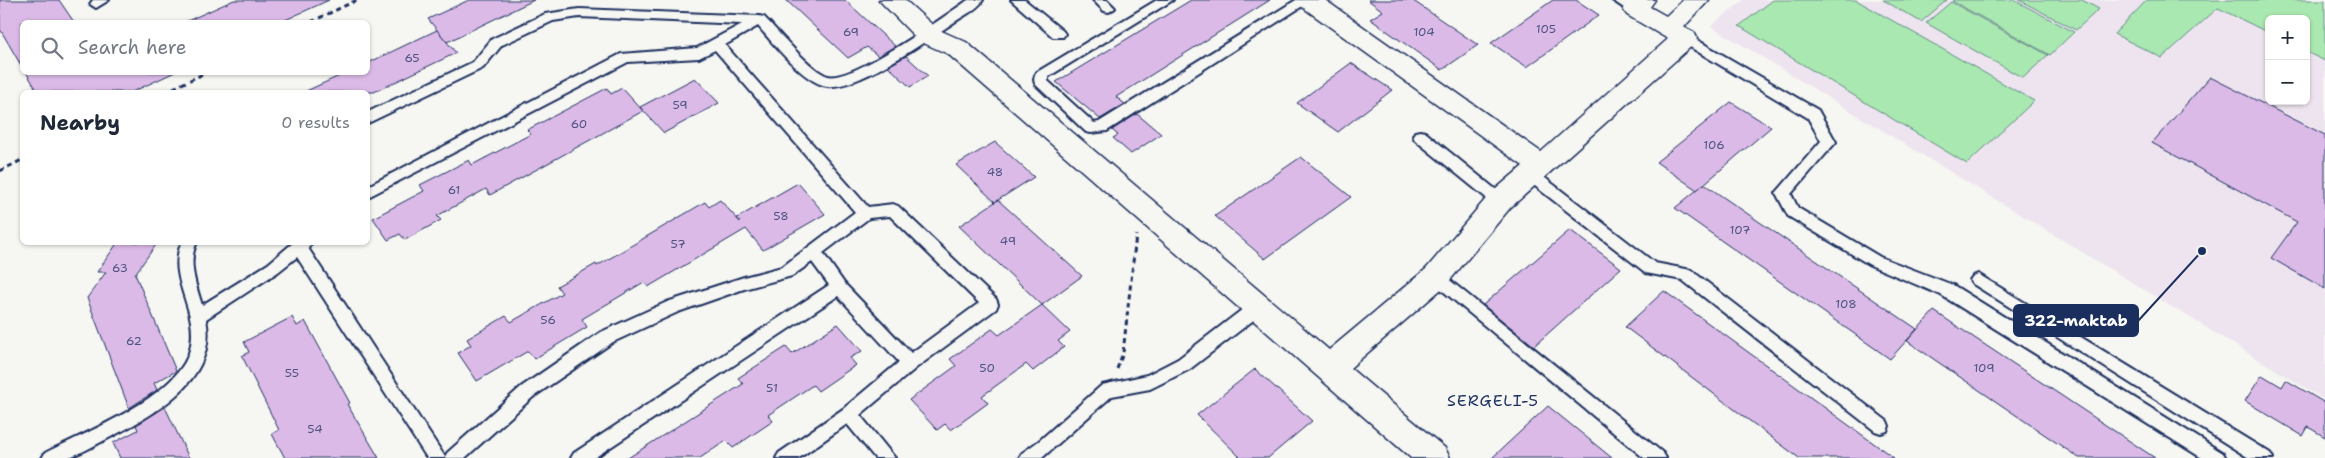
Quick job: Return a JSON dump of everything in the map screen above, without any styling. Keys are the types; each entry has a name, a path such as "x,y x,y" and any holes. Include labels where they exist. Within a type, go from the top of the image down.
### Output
{"street":[{"path":"891,0 928,35 957,48 1434,458"},
{"path":"1307,0 1537,171"},
{"path":"1329,368 1436,277 1500,200 1537,171 1677,33 1697,0"},
{"path":"1632,3 1677,33"}],"lane":[{"path":"370,117 478,65 497,42 550,17 579,13 759,20 817,77 829,82 845,79 928,35 977,0"},
{"path":"1017,0 1058,34"},
{"path":"1167,0 1042,75 1041,82 1092,128 1102,127 1307,0"},
{"path":"370,191 626,57 698,53 759,20"},
{"path":"1677,33 1813,114 1829,142 1784,193 1793,212 1875,261 1947,290 2217,458"},
{"path":"716,43 865,213"},
{"path":"1420,136 1500,200"},
{"path":"1537,171 1651,269 1686,274 1762,336 1881,426"},
{"path":"454,458 527,392 607,337 673,307 744,283 787,272 865,213 894,210 990,304 910,363 849,414 785,458"},
{"path":"51,458 154,405 178,385 192,365 198,353 200,342 198,316 186,277 186,249 188,245"},
{"path":"198,316 274,268 302,245 437,458"},
{"path":"814,253 839,287 910,363"},
{"path":"1436,277 1657,458"},
{"path":"1978,280 2264,458"},
{"path":"580,458 839,287"},
{"path":"1028,458 1108,390 1150,382 1184,364 1258,307"},
{"path":"849,414 886,458"}],"path":[{"path":"315,20 357,0"},
{"path":"169,90 201,75"},
{"path":"0,171 20,161"},
{"path":"1108,390 1123,353 1139,204"}],"shaded area":[{"path":"1744,0 2203,0 2265,31 2265,105 2310,105 2310,54 2325,61 2325,400 1711,26"}],"green space":[{"path":"1773,0 1856,0 2034,101 1967,164 1739,26"},
{"path":"1883,0 1947,0 1921,22"},
{"path":"2014,0 2074,32 2050,55 1952,1"},
{"path":"2019,0 2082,0 2099,9 2076,30"},
{"path":"2147,0 2325,0 2325,61 2310,54 2310,15 2265,15 2265,31 2218,8 2162,58 2114,34"},
{"path":"1951,2 2048,55 2023,78 1926,23"}],"building":[{"path":"0,0 59,0 73,20 20,20 20,64 0,29"},
{"path":"234,0 329,0 285,20 189,20"},
{"path":"469,0 534,0 447,42 428,19"},
{"path":"786,0 845,0 895,46 878,56 867,47 848,58"},
{"path":"1191,0 1270,0 1116,97 1125,104 1100,119 1056,82"},
{"path":"1368,0 1412,0 1478,45 1442,70 1370,19 1383,11"},
{"path":"1553,0 1576,0 1599,15 1527,67 1491,43"},
{"path":"437,30 456,53 374,92 370,92 370,90 308,90 341,75 370,75 370,62"},
{"path":"906,56 928,76 910,87 888,66"},
{"path":"1351,63 1392,90 1338,132 1297,103"},
{"path":"28,75 169,75 136,90 37,90"},
{"path":"2210,77 2325,135 2325,289 2271,258 2297,222 2152,143"},
{"path":"695,78 719,103 664,133 640,107"},
{"path":"607,88 611,94 622,88 643,111 490,195 486,189 437,216 441,220 405,240 400,234 388,240 373,218 424,191 420,185 469,160 472,165 531,134 527,130"},
{"path":"1731,102 1771,127 1697,190 1656,162"},
{"path":"1137,114 1161,134 1131,154 1113,138 1118,135 1112,130"},
{"path":"995,142 1034,177 995,202 956,165"},
{"path":"1301,157 1351,197 1265,259 1215,216"},
{"path":"798,183 825,214 763,250 746,229 648,287 644,282 582,319 587,327 534,359 528,351 477,381 458,353 471,345 467,339 506,316 511,322 562,293 557,286 596,264 597,266 705,202 709,207 720,200 740,222 737,218"},
{"path":"1704,184 1917,329 1890,359 1675,208"},
{"path":"998,200 1082,276 1042,305 959,226"},
{"path":"1570,230 1621,268 1534,346 1483,305"},
{"path":"116,245 156,245 135,274 176,371 154,383 157,390 129,408 87,298 106,272 97,272"},
{"path":"1664,291 1894,458 1799,458 1625,327"},
{"path":"1042,305 1070,332 1058,341 1064,347 1033,371 1026,364 982,396 988,403 951,430 945,424 937,430 909,400 956,366 950,359 992,329 999,335"},
{"path":"1934,311 2155,458 2079,458 1907,341"},
{"path":"292,317 297,326 305,321 350,403 347,404 379,458 285,458 272,434 279,430 242,356 249,352 244,342"},
{"path":"838,324 862,351 850,358 856,365 818,391 813,385 768,415 773,421 733,448 726,441 700,458 628,458 743,384 738,378 786,347 792,354"},
{"path":"1255,369 1312,421 1268,458 1241,458 1197,415"},
{"path":"2262,375 2282,387 2286,380 2325,403 2325,437 2308,427 2303,436 2245,401"},
{"path":"1548,406 1612,458 1492,458"},
{"path":"165,407 189,458 120,458 113,443 138,430 136,425"}],"place":[{"name":"322-maktab","path":"2202,251"}],"district":[{"name":"SERGELI-5","path":"1493,400"}]}
